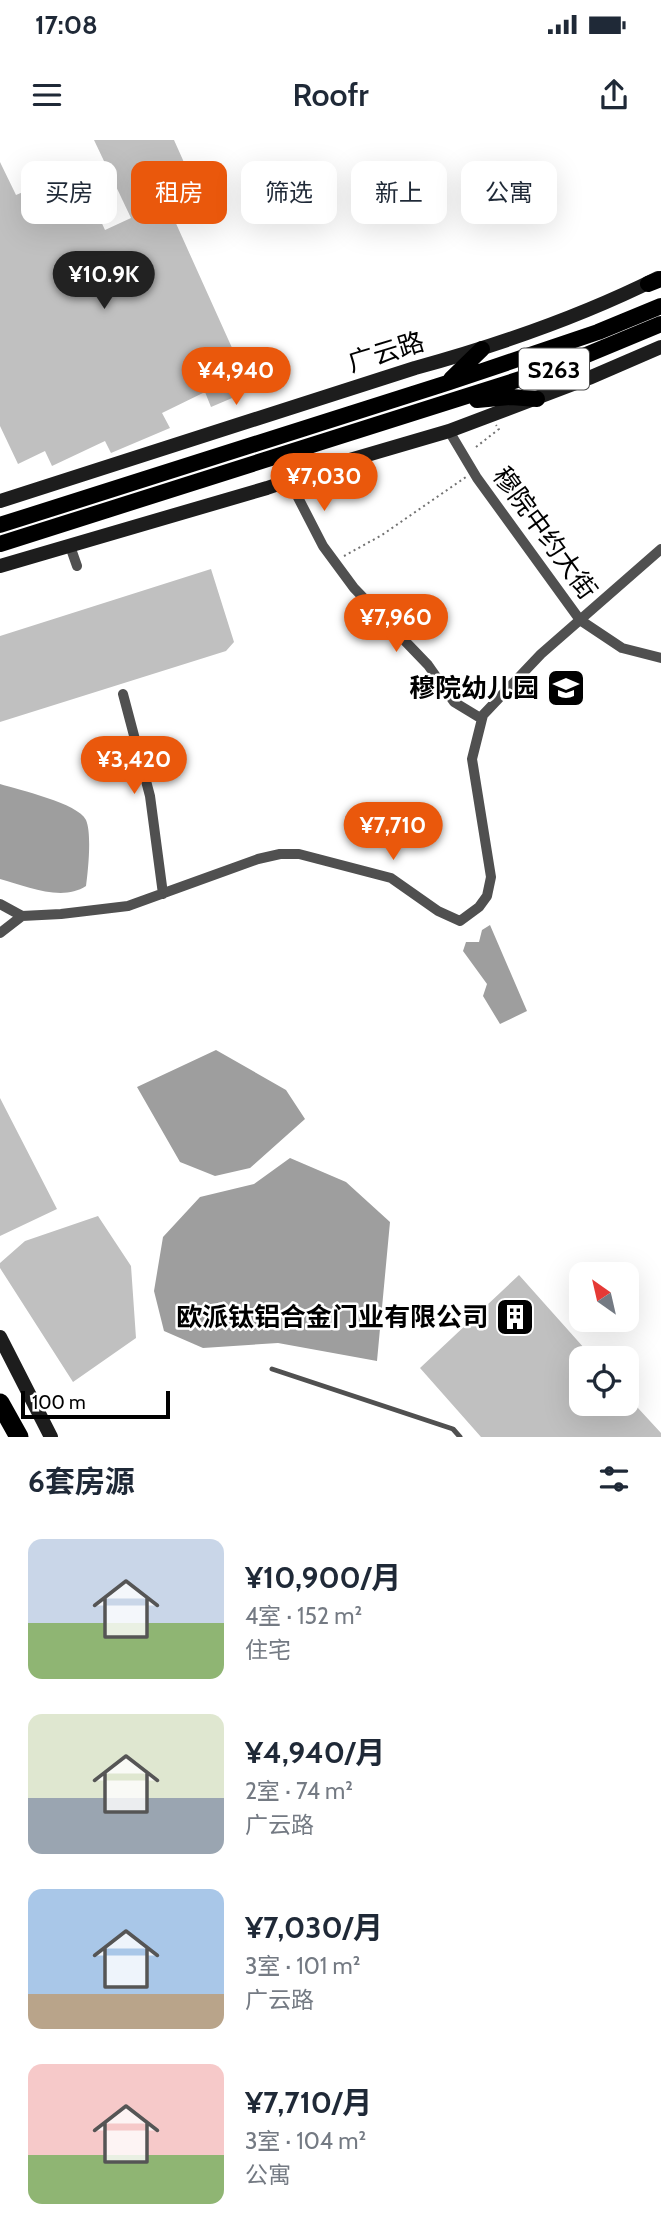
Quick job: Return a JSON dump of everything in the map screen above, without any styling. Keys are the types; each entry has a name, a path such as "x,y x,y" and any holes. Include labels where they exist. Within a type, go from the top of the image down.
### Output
{"highway":[{"path":"0,1403 19,1437"}],"main road":[{"name":"广云路","path":"0,500 482,349 594,308 657,280"},
{"name":"广云路","path":"0,525 447,383 598,332 661,306"},
{"name":"S263","path":"0,544 555,368 661,324"},
{"name":"S263","path":"0,566 289,481 449,430 537,399 661,347"},
{"path":"447,383 482,349"},
{"path":"444,404 511,397 537,399"},
{"path":"0,1337 51,1437"}],"street":[{"name":"穆院中约大街","path":"449,430 473,472 580,620 622,648 661,658"},
{"path":"289,481 323,546 354,588 428,665 454,702 482,719"},
{"path":"70,546 77,566"},
{"path":"0,904 22,916 61,915 128,906 258,859 299,853 391,878 438,911 460,921 480,907 487,896 491,877 472,760 483,715 541,654 661,550"},
{"path":"123,694 150,796 163,894"},
{"path":"0,933 22,916"}],"lane":[{"path":"272,1369 453,1429 460,1437"}],"path":[{"path":"476,447 499,429 496,424 490,429"},
{"path":"334,561 382,535 473,472"}],"shaded area":[{"path":"0,784 60,803 81,814 88,826 86,886 76,891 55,893 0,879"},
{"path":"490,925 527,1011 500,1024 483,996 487,984 463,951 466,942 479,942 482,930"},
{"path":"216,1050 286,1090 305,1119 250,1168 215,1176 180,1162 137,1087"},
{"path":"290,1158 346,1182 390,1222 377,1361 278,1343 203,1348 164,1331 154,1291 163,1237 200,1197 254,1184"}],"building":[{"path":"94,140 174,140 183,161 131,161 131,218 117,188 117,161 104,161"},
{"path":"0,162 16,195 21,193 21,224 102,224 105,230 131,218 131,224 176,224 251,390 211,407 205,392 162,413 170,428 111,453 105,441 52,466 45,451 18,464 0,426"},
{"path":"211,569 234,642 226,651 0,722 0,636"},
{"path":"0,1098 57,1209 0,1236"},
{"path":"98,1216 131,1266 136,1338 73,1382 0,1268 0,1263 25,1241"},
{"name":"欧派钛铝合金门业有限公司","path":"519,1275 582,1346 569,1346 569,1416 639,1416 639,1409 661,1433 661,1437 481,1437 420,1368"}],"place":[{"name":"穆院幼儿园","path":"566,688"},
{"name":"欧派钛铝合金门业有限公司","path":"515,1317"}]}
